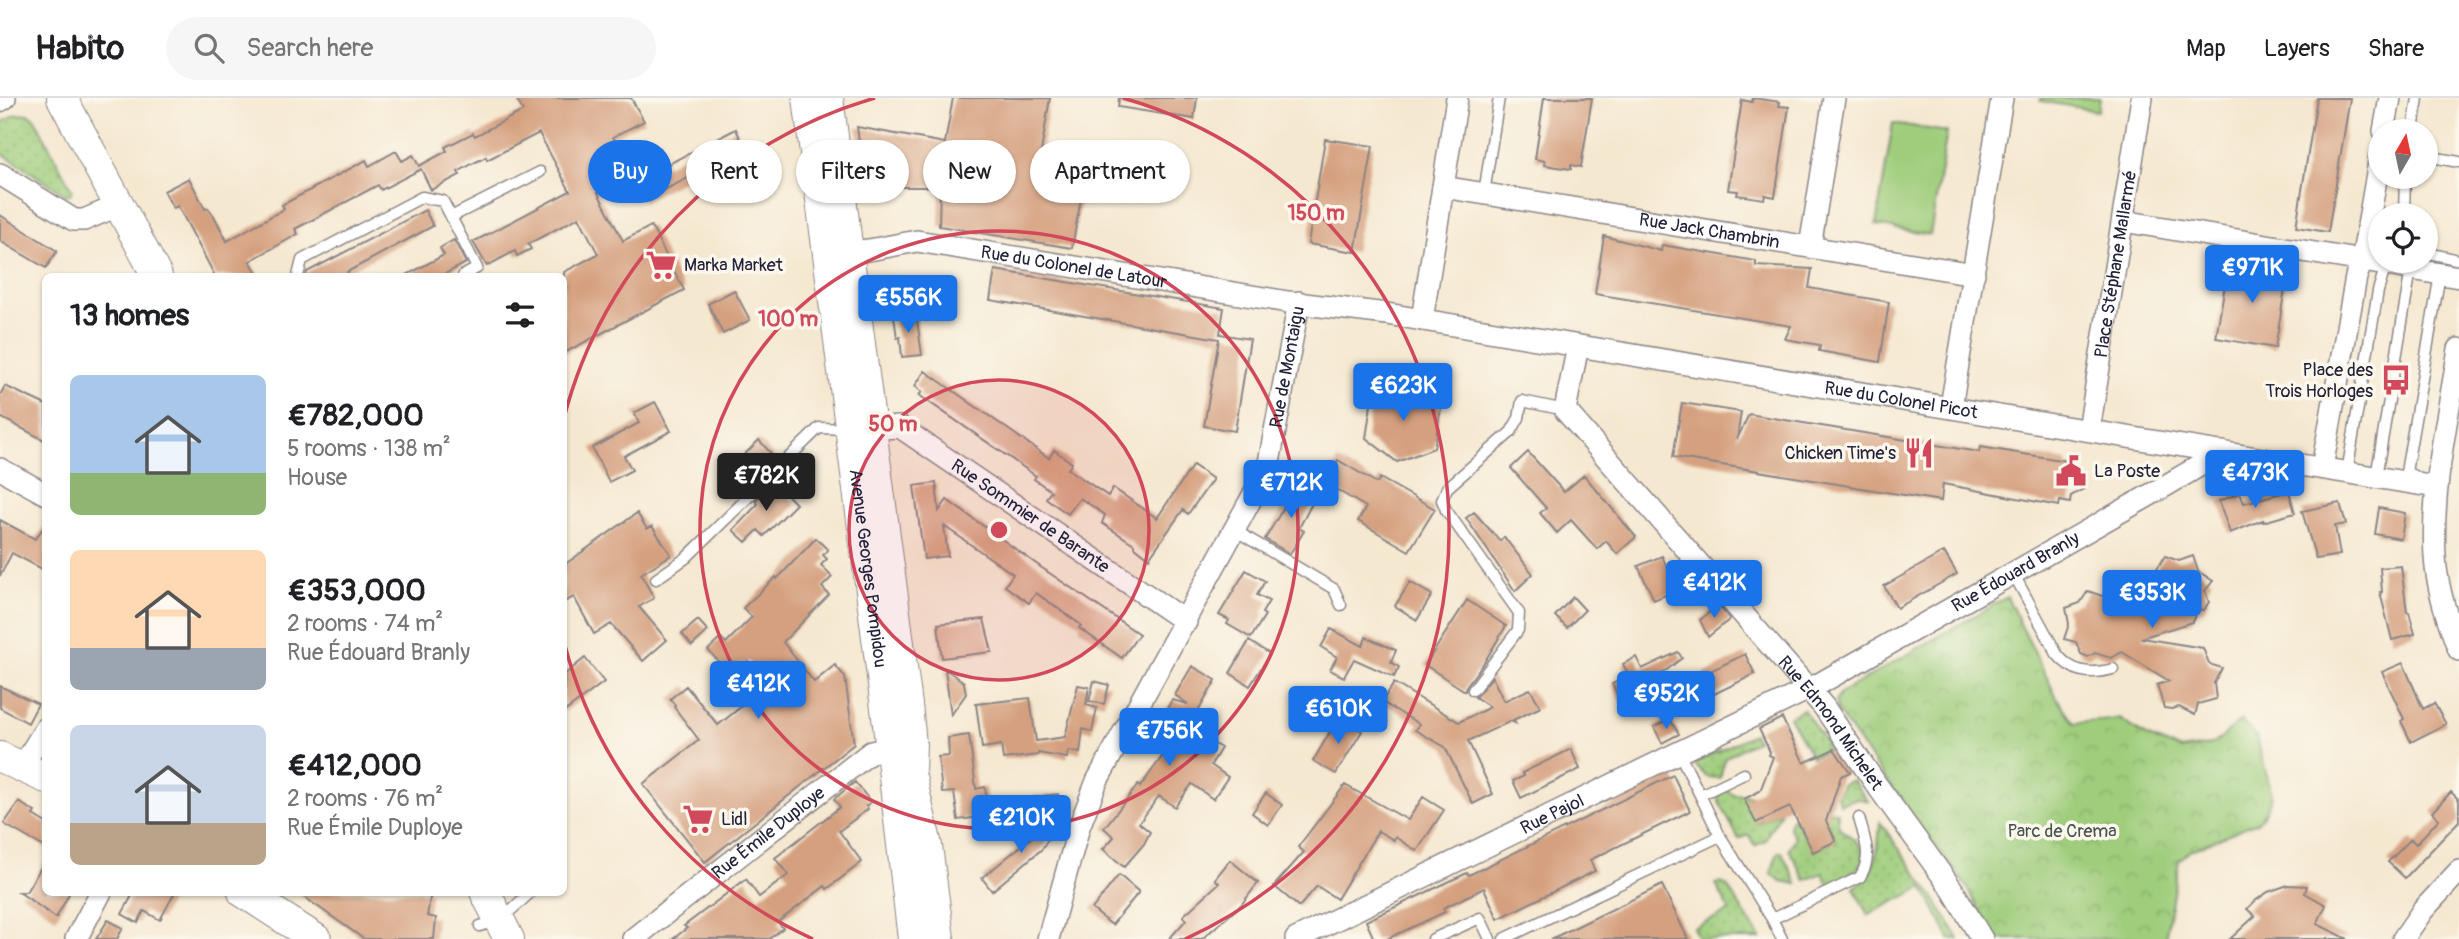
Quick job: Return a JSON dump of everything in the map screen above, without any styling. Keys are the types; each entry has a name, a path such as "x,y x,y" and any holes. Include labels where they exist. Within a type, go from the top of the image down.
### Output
{"main road":[{"path":"52,98 144,273"},
{"path":"62,98 155,273"},
{"name":"Avenue Georges Pompidou","path":"808,98 838,252"},
{"name":"Avenue Georges Pompidou","path":"828,98 838,252 900,746"},
{"path":"900,746 913,939"},
{"path":"900,746 910,773 927,846 939,939"},
{"path":"249,896 316,939"},
{"path":"467,896 494,931"},
{"path":"486,896 494,931"}],"street":[{"path":"0,101 5,98"},
{"path":"1422,320 1457,98"},
{"path":"1810,247 1834,98"},
{"path":"1951,407 2002,98"},
{"name":"Place Stéphane Mallarmé","path":"2088,430 2142,98"},
{"path":"2386,119 2390,98"},
{"path":"0,174 74,220 84,220 110,209"},
{"name":"Rue Jack Chambrin","path":"1443,187 1974,274"},
{"path":"2322,468 2353,290 2362,261 2374,189"},
{"path":"2123,221 2368,262"},
{"name":"Rue du Colonel de Latour","path":"838,252 869,250 917,241 1298,302"},
{"name":"Rue de Montaigu","path":"1048,939 1079,827 1097,781 1269,468 1298,302 1578,346"},
{"path":"1565,410 1578,346"},
{"name":"Rue du Colonel Picot","path":"1578,346 2088,430 2186,449 2222,452"},
{"path":"2459,349 2436,487 2435,558 2446,614 2459,650"},
{"name":"Rue Edmond Michelet","path":"1565,410 1824,707 1952,889 1982,939"},
{"name":"Rue Sommier de Barante","path":"860,429 900,427 1186,622"},
{"path":"2222,452 2436,487"},
{"name":"Rue Édouard Branly","path":"1808,688 2222,452"},
{"path":"0,470 42,492"},
{"name":"Rue Pajol","path":"1296,939 1808,688"},
{"path":"22,768 42,735"},
{"name":"Rue Émile Duploye","path":"633,939 871,752 900,746"},
{"path":"2403,939 2423,910 2459,871"},
{"path":"76,939 99,896"}],"lane":[{"path":"1484,193 1499,98"},
{"path":"2415,119 2418,98"},
{"path":"2438,158 2459,162"},
{"path":"451,218 540,172"},
{"path":"299,273 302,260 422,197 443,201 477,268 468,273"},
{"path":"2438,255 2459,260"},
{"path":"2347,472 2378,291 2384,273"},
{"path":"2376,477 2411,273"},
{"path":"2436,487 2406,472 2449,276"},
{"path":"1473,690 1518,630 1519,613 1446,510 1442,500 1447,488 1511,432 1519,418 1522,401 1565,410"},
{"path":"656,579 686,558 819,428 860,429"},
{"path":"1236,531 1334,589 1341,605"},
{"path":"2013,573 2057,654 2066,665 2078,671 2092,673 2113,669"},
{"path":"1684,763 1720,836 1782,939"},
{"path":"1700,795 1744,775"},
{"path":"1772,919 1860,877 1867,866 1868,857 1858,818"},
{"path":"1504,939 1720,836"},
{"path":"494,931 527,896"},
{"path":"1433,939 1480,918 1490,939"}],"green space":[{"path":"2040,98 2100,98 2098,111 2040,101"},
{"path":"29,114 35,119 72,190 70,195 0,152 0,124 15,115"},
{"path":"1893,123 1947,132 1930,235 1876,225"},
{"name":"Parc de Crema","path":"2007,597 2057,698 2074,723 2120,719 2146,736 2181,750 2209,745 2223,737 2241,720 2256,736 2272,794 2271,799 2257,822 2191,850 2179,860 2165,939 1995,939 1967,887 1837,711 1835,702 1841,693"},
{"path":"1803,709 1830,749 1812,757 1789,717"},
{"path":"1753,734 1757,740 1725,758 1720,778 1707,777 1693,763"},
{"path":"1852,780 1868,801 1857,798 1840,804 1837,796 1842,785"},
{"path":"1726,789 1733,794 1752,796 1756,823 1781,811 1766,840 1755,846 1749,835 1739,839 1718,800 1719,795"},
{"path":"1826,809 1838,813 1840,829 1858,843 1864,857 1856,870 1830,887 1823,873 1805,880 1789,849 1795,837 1789,827 1792,818 1796,819 1814,851 1836,841 1824,816"},
{"path":"1880,822 1934,898 1959,939 1950,939 1923,887 1868,915 1854,888 1872,867"},
{"path":"1778,852 1782,852 1797,884 1781,881 1771,873"},
{"path":"1716,884 1727,886 1761,939 1699,939 1693,928 1730,911"}],"building":[{"path":"516,98 631,98 644,121 613,137 615,140 588,140 588,203 603,203 623,241 651,226 684,290 567,351 567,273 564,272 598,254 579,217 528,244 531,249 517,256 515,251 487,266 473,242 570,191 539,133 487,160 486,157 472,164 458,172 460,175 431,190 421,169 381,190 378,185 295,229 298,234 250,261 257,273 213,273 178,206 173,208 164,191 189,178 205,209 208,208 214,216 227,241 284,209 282,205 366,160 369,166 396,151 402,161 413,155 419,166 447,151 445,147 473,133 475,136 523,111"},
{"path":"953,98 1050,98 1043,140 1030,140 1030,203 1080,203 1072,248 939,226 940,203 1016,203 1016,140 946,140"},
{"path":"1119,98 1197,98 1194,119 1118,107"},
{"path":"1544,98 1592,98 1581,167 1571,165 1571,169 1544,165 1545,161 1535,159"},
{"path":"1753,98 1780,102 1779,106 1789,107 1775,197 1765,195 1764,199 1737,195 1738,191 1728,190 1742,100 1752,102"},
{"path":"2317,98 2350,98 2328,232 2296,227"},
{"path":"857,127 928,140 923,140 923,187 909,187 909,140 859,140"},
{"path":"736,129 741,140 715,140"},
{"path":"1325,139 1373,146 1355,252 1308,244"},
{"path":"686,155 686,179 672,186 672,162"},
{"path":"425,210 433,226 348,273 307,272"},
{"path":"0,215 57,251 46,268 0,241"},
{"path":"1604,236 1661,251 1662,245 1756,261 1756,266 1812,269 1809,288 1889,302 1880,362 1819,351 1820,345 1785,339 1791,326 1595,294"},
{"path":"454,240 466,263 447,273 411,273 444,255 440,248"},
{"path":"2229,261 2288,271 2275,348 2216,338"},
{"path":"995,270 1224,308 1220,334 1250,339 1235,431 1204,426 1219,339 990,300"},
{"path":"734,290 750,320 723,334 708,304"},
{"path":"916,313 922,355 902,357 894,316"},
{"path":"925,371 1049,458 1054,450 1072,463 1068,469 1108,496 1113,488 1157,518 1193,465 1213,479 1188,514 1183,510 1149,558 1134,544 1102,523 1105,515 1080,498 1068,514 1055,505 1046,498 1051,491 1034,479 1036,476 919,395 922,392 915,386"},
{"path":"1411,384 1441,408 1434,448 1397,462 1366,438 1372,398"},
{"path":"5,386 42,403 42,439 0,417 0,395"},
{"path":"655,402 671,431 624,456 632,470 609,482 592,448 639,423 634,413"},
{"path":"1682,403 1741,412 1737,439 1749,414 1979,452 1980,447 2067,461 2067,466 2076,468 2075,476 2087,487 2071,496 2070,503 2060,501 2059,506 1943,484 1941,501 1673,457"},
{"path":"759,440 776,459 744,490 726,473"},
{"path":"1528,452 1564,492 1584,475 1636,537 1617,554 1606,541 1597,549 1571,520 1557,533 1540,513 1546,508 1511,468"},
{"path":"1338,460 1377,483 1380,478 1435,509 1409,551 1358,521 1366,507 1325,483"},
{"path":"775,482 796,504 764,536 758,530 746,542 733,530 758,504 755,501"},
{"path":"936,483 939,511 947,500 1139,634 1122,658 1036,593 1029,603 1005,586 1013,574 944,526 948,556 924,559 914,486"},
{"path":"1297,485 1316,496 1299,528 1304,531 1290,554 1265,539"},
{"path":"2289,491 2295,513 2263,520 2230,533 2219,501 2240,493 2244,503"},
{"path":"2340,503 2346,524 2335,526 2340,555 2316,559 2302,511"},
{"path":"2379,508 2405,513 2401,539 2375,534"},
{"path":"1474,512 1500,541 1504,537 1533,574 1515,591 1466,518"},
{"path":"637,513 647,529 652,526 671,555 641,574 654,598 639,607 667,640 643,661 611,624 594,634 574,597 567,600 567,563"},
{"path":"0,520 35,539 42,529 42,569 12,553 0,576"},
{"path":"816,538 828,550 823,555 827,559 821,565 832,577 822,587 829,595 783,642 814,682 835,665 845,677 854,744 705,862 643,784 699,740 670,699 686,686 718,725 770,684 748,661 743,665 741,663 730,674 708,650 721,638 726,643 752,617 743,608 776,577 777,579"},
{"path":"1944,552 1957,574 1897,608 1884,586"},
{"path":"1662,556 1677,590 1654,600 1638,566"},
{"path":"2165,556 2179,561 2193,556 2198,571 2213,581 2205,591 2209,602 2204,610 2197,611 2192,622 2141,638 2203,648 2209,664 2222,668 2214,683 2216,699 2198,704 2195,715 2179,707 2164,708 2157,685 2169,681 2122,652 2111,658 2095,653 2088,657 2081,654 2076,642 2064,639 2069,624 2066,608 2080,603 2088,591 2105,597 2113,594 2128,596 2146,574 2156,570"},
{"path":"2401,566 2407,612 2415,634 2392,640 2380,592 2380,568"},
{"path":"1246,570 1265,581 1257,595 1269,601 1262,613 1265,615 1251,638 1227,624 1229,620 1219,615"},
{"path":"1410,582 1432,595 1417,620 1395,606"},
{"path":"1573,597 1585,610 1567,628 1555,616"},
{"path":"1467,600 1506,626 1465,691 1425,665"},
{"path":"1718,605 1730,619 1708,637 1700,620"},
{"path":"984,619 992,652 942,658 938,624"},
{"path":"698,620 708,631 692,646 682,634"},
{"path":"1331,629 1363,646 1366,637 1396,650 1391,662 1399,667 1394,677 1354,659 1344,677 1330,670 1337,657 1321,647"},
{"path":"1249,641 1270,654 1250,686 1230,673"},
{"path":"1678,652 1682,658 1632,697 1621,702 1612,684 1629,676 1623,664 1636,657 1642,669"},
{"path":"1745,654 1755,674 1706,698 1696,678"},
{"path":"585,658 604,682 567,710 567,673"},
{"path":"2403,663 2423,709 2434,703 2446,724 2411,742 2401,721 2404,719 2382,672"},
{"path":"1192,666 1216,680 1188,729 1221,748 1211,765 1228,777 1213,799 1192,784 1175,807 1159,796 1139,823 1150,832 1144,844 1124,867 1103,849 1114,837 1104,828 1138,785 1140,787 1175,739 1146,722 1154,708 1164,714 1172,700 1188,704 1175,695"},
{"path":"945,669 964,682 966,694 951,715"},
{"path":"1492,677 1504,701 1530,689 1541,707 1513,720 1515,723 1511,721 1468,741 1493,794 1473,804 1445,747 1415,730 1419,724 1382,702 1394,683 1459,722 1490,707 1475,697"},
{"path":"1094,681 1109,685 1104,704 1089,701"},
{"path":"1078,685 1089,687 1086,705 1097,708 1092,732 1083,729 1080,753 1068,751 1067,758 1038,753 1003,759 1001,745 982,748 976,704 1030,698 1036,741 1065,737"},
{"path":"0,686 38,704 28,723 0,708"},
{"path":"1339,717 1362,731 1336,774 1313,761"},
{"path":"1782,718 1804,763 1834,749 1850,772 1841,776 1826,821 1836,841 1813,852 1790,807 1756,823 1744,799 1760,791 1773,757 1769,755 1759,729"},
{"path":"1670,719 1679,734 1662,743 1654,727"},
{"path":"969,735 976,789 985,787 989,816 958,820 954,792 942,793 938,757 949,756 948,738"},
{"path":"1571,749 1580,769 1521,798 1513,781 1524,776 1522,773"},
{"path":"1673,775 1690,811 1590,860 1595,871 1498,919 1484,888 1443,908 1445,912 1387,939 1374,939 1366,921 1467,873 1469,875"},
{"path":"855,782 871,802 866,806 868,809 839,831 862,862 778,922 783,928 769,939 673,939 687,928 684,926 746,879 759,897 788,875 775,858 840,807 834,799"},
{"path":"1345,785 1408,820 1423,797 1444,810 1417,851 1395,837 1394,840 1378,831 1337,899 1317,886 1299,907 1274,886 1304,852 1298,847"},
{"path":"2451,792 2459,800 2459,821 2405,878 2388,862 2411,839 2416,844 2439,819 2432,812"},
{"path":"1266,793 1282,805 1268,825 1252,813"},
{"path":"1058,794 1062,806 1055,812 1016,818 1013,800"},
{"path":"19,802 35,812 33,815 42,821 42,846 4,824"},
{"path":"1062,812 1064,814 1042,849 992,891 982,878"},
{"path":"1230,860 1258,883 1241,905 1202,939 1169,939 1186,920 1183,916 1219,883 1215,879"},
{"path":"42,866 42,896 68,896 56,918 19,892 26,892"},
{"path":"1119,875 1139,892 1112,925 1092,909"},
{"path":"1662,885 1688,939 1551,939"},
{"path":"2288,885 2307,886 2305,893 2326,905 2317,924 2348,939 2230,939 2255,916 2247,909 2255,901 2268,892"},
{"path":"132,896 173,896 160,920 144,911 138,923 122,914"},
{"path":"303,896 430,896 427,916 436,918 434,939 364,939"},
{"path":"108,920 123,928 117,939 96,939"}],"place":[{"name":"Marka Market","path":"661,265"},
{"name":"Place des Trois Horloges","path":"2396,380"},
{"name":"Chicken Time's","path":"1919,453"},
{"name":"La Poste","path":"2071,471"},
{"name":"Lidl","path":"698,819"}]}
